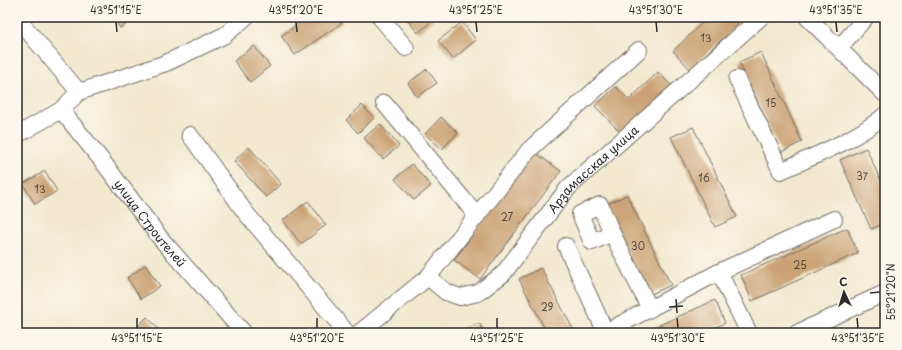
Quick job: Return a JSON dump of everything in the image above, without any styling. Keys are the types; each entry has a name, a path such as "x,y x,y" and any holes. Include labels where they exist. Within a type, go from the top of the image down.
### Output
{"street":[{"path":"17,135 61,110 79,92 166,63 225,35 246,17"},
{"path":"380,17 406,48"},
{"name":"Арзамасская улица","path":"428,277 446,292 460,297 478,293 503,274 568,188 761,17"},
{"path":"808,17 885,94"},
{"path":"839,48 866,17"},
{"path":"17,18 79,92"},
{"path":"359,333 428,277 529,150 639,50"},
{"path":"737,79 781,171 822,152 873,125 885,115"},
{"path":"384,103 477,216"},
{"name":"улица Строителей","path":"61,110 103,162 161,239 244,333"},
{"path":"190,135 245,212 347,333"},
{"path":"566,246 606,332 719,272 834,219"},
{"path":"612,233 650,309"},
{"path":"719,272 748,333"},
{"path":"797,333 885,293"}],"building":[{"path":"113,17 138,17 120,28"},
{"path":"307,17 339,17 343,22 295,55 281,36"},
{"path":"405,17 430,17 433,20 418,33"},
{"path":"697,17 732,17 738,24 690,69 673,51 702,23"},
{"path":"462,22 476,40 453,59 438,41"},
{"path":"254,46 270,66 250,82 234,61"},
{"path":"761,52 802,142 781,152 739,62"},
{"path":"427,69 437,83 417,97 408,83"},
{"path":"658,72 674,88 624,136 595,106 616,87 629,100"},
{"path":"362,105 374,118 358,133 346,120"},
{"path":"441,117 458,133 442,149 425,134"},
{"path":"380,124 399,146 383,159 364,138"},
{"path":"693,127 737,217 715,227 671,137"},
{"path":"249,147 281,184 266,197 234,161"},
{"path":"866,148 885,190 885,223 871,229 840,160"},
{"path":"534,152 561,171 480,279 454,260"},
{"path":"412,164 431,186 414,200 395,179"},
{"path":"45,171 57,191 35,204 23,184"},
{"path":"627,195 671,285 649,295 605,205"},
{"path":"308,201 326,225 301,244 283,220"},
{"path":"847,228 858,253 752,301 741,275"},
{"path":"145,265 160,286 141,299 127,278"},
{"path":"541,268 575,333 547,333 519,279"},
{"path":"715,300 725,323 703,333 642,333"},
{"path":"147,317 162,333 131,333"},
{"path":"479,323 484,333 459,333"}]}
